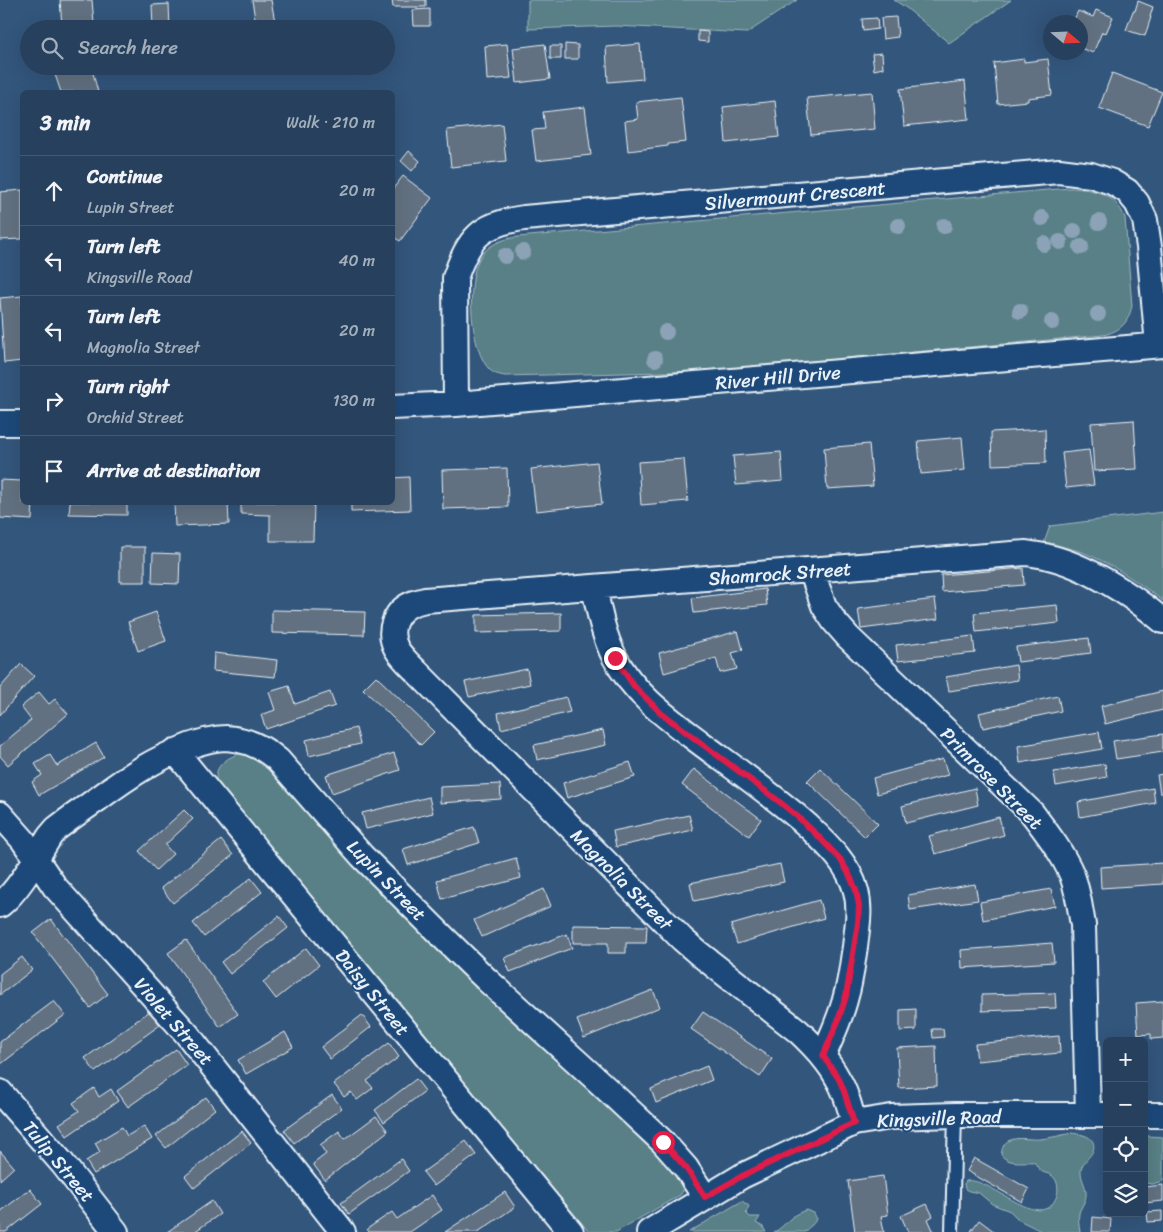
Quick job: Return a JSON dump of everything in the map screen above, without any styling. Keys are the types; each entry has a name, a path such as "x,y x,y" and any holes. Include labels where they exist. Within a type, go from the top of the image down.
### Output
{"street":[{"name":"Silvermount Crescent","path":"456,404 455,278 470,244 479,234 491,226 508,220 524,218 1040,173 1058,172 1091,175 1112,182 1127,190 1137,203 1145,220 1160,345"},
{"name":"River Hill Drive","path":"395,407 456,404 1160,345"},
{"path":"0,423 20,423"},
{"name":"Shamrock Street","path":"392,628 395,620 405,608 425,600 1026,553 1063,561 1100,578 1136,600 1163,621"},
{"name":"Primrose Street","path":"811,570 824,606 834,621 848,637 1032,813 1055,844 1064,860 1072,876 1083,925 1098,1115"},
{"path":"594,587 601,623 607,641 615,658 634,686 662,714 798,817 834,853 849,874 856,890 859,906 858,923 846,996 823,1056"},
{"name":"Magnolia Street","path":"392,628 392,637 396,648 407,662 682,939 813,1045 839,1079 854,1123"},
{"name":"Lupin Street","path":"35,859 50,836 63,824 133,774 161,757 210,740 224,738 249,742 269,752 353,845 445,939 663,1142 686,1168 705,1197"},
{"name":"Daisy Street","path":"175,751 570,1232"},
{"name":"Violet Street","path":"0,814 23,840 55,887 187,1034 344,1232"},
{"path":"0,905 14,891 35,859"},
{"name":"Tulip Street","path":"0,1092 63,1164 116,1232"},
{"name":"Kingsville Road","path":"649,1232 742,1176 854,1123 891,1117 1098,1115"},
{"path":"1148,1115 1163,1115"}],"lane":[{"path":"952,1232 955,1115"}],"green space":[{"path":"528,0 797,0 747,33 616,26 528,29"},
{"path":"894,0 1011,0 949,43"},
{"path":"1070,188 1095,191 1103,194 1116,203 1125,218 1132,306 1126,322 1119,329 1103,335 703,371 505,376 490,370 483,361 474,333 471,300 475,270 479,259 491,246 506,239"},
{"path":"1163,512 1163,601 1103,561 1082,552 1044,543 1050,526"},
{"path":"239,754 254,757 266,766 410,921 627,1120 661,1156 680,1183 683,1191 680,1195 616,1232 589,1232 218,785 216,774 218,769 224,761"},
{"path":"1072,1133 1089,1138 1092,1140 1094,1147 1081,1168 1086,1192 1085,1200 1079,1213 1080,1232 1043,1232 1019,1220 1010,1211 992,1204 979,1193 965,1189 964,1184 966,1181 976,1182 1024,1206 1045,1209 1053,1203 1058,1191 1057,1183 1053,1176 1041,1171 1034,1162 1016,1162 1004,1158 1001,1155 1002,1149 1006,1142 1020,1138 1040,1139"},
{"path":"1148,1136 1163,1137 1163,1181 1148,1184"},
{"path":"742,1201 749,1206 746,1213 750,1217 760,1217 756,1223 763,1227 766,1232 689,1232"},
{"path":"806,1210 813,1213 816,1219 805,1232 774,1232 794,1215"}],"building":[{"path":"60,0 92,0 94,20 62,20"},
{"path":"252,0 271,0 275,20 255,20"},
{"path":"392,0 426,0 426,7 393,7"},
{"path":"1138,1 1153,7 1145,36 1126,30"},
{"path":"169,4 170,20 153,20 152,5"},
{"path":"430,9 430,26 414,26 413,10"},
{"path":"1096,10 1113,17 1106,33 1102,32 1093,53 1088,51 1088,15 1093,17"},
{"path":"1078,11 1088,15 1076,15"},
{"path":"896,17 898,37 883,39 881,18"},
{"path":"877,18 878,29 863,31 862,19"},
{"path":"698,31 708,32 708,42 698,41"},
{"path":"507,44 511,78 487,80 485,46"},
{"path":"545,44 550,79 517,83 513,48"},
{"path":"565,44 578,45 578,59 565,59"},
{"path":"640,44 643,79 608,82 606,47"},
{"path":"550,46 561,46 561,59 550,59"},
{"path":"882,53 883,68 874,70 872,54"},
{"path":"1024,59 1024,62 1048,60 1052,95 1028,98 1028,101 998,104 994,63"},
{"path":"1112,73 1162,92 1148,126 1099,108"},
{"path":"55,75 93,75 97,90 60,90"},
{"path":"965,81 969,119 904,126 900,89"},
{"path":"872,92 875,129 811,135 807,98"},
{"path":"681,97 686,142 628,151 625,121 638,119 636,102"},
{"path":"775,101 779,137 726,143 723,107"},
{"path":"585,107 591,155 536,161 532,130 545,129 543,112"},
{"path":"502,124 506,161 451,167 447,130"},
{"path":"409,151 420,161 412,171 401,161"},
{"path":"403,176 432,198 400,241 395,238 395,186"},
{"path":"20,190 20,239 0,240 0,192"},
{"path":"20,296 20,361 4,363 0,298"},
{"path":"1134,420 1137,469 1094,471 1091,423"},
{"path":"1045,429 1046,463 992,465 991,432"},
{"path":"962,437 965,470 921,474 918,441"},
{"path":"869,444 873,486 827,489 824,448"},
{"path":"1089,450 1094,485 1066,488 1062,453"},
{"path":"781,452 783,481 736,485 733,456"},
{"path":"684,459 688,501 641,505 638,462"},
{"path":"597,462 602,504 536,511 531,469"},
{"path":"507,468 508,507 443,509 442,470"},
{"path":"409,477 410,510 351,512 351,505 395,505 395,478"},
{"path":"0,480 20,481 20,505 33,505 32,520 0,518"},
{"path":"70,505 127,505 127,515 69,514"},
{"path":"174,505 228,505 229,524 175,526"},
{"path":"241,505 314,505 313,541 270,541 270,515 241,514"},
{"path":"120,547 145,547 145,582 120,582"},
{"path":"153,553 180,554 179,584 152,583"},
{"path":"1023,568 1024,585 942,592 941,575"},
{"path":"765,589 767,605 694,613 692,598"},
{"path":"935,599 938,619 861,629 858,609"},
{"path":"1057,605 1059,623 976,632 974,613"},
{"path":"272,610 365,612 364,635 272,633"},
{"path":"156,612 166,641 138,651 128,622"},
{"path":"561,613 561,631 476,633 476,615"},
{"path":"738,631 743,650 732,653 737,669 720,673 716,658 664,673 659,653"},
{"path":"973,636 975,653 898,661 896,645"},
{"path":"1089,638 1091,653 1018,662 1016,647"},
{"path":"214,653 277,660 275,677 213,671"},
{"path":"21,664 34,676 0,715 0,688"},
{"path":"1016,665 1018,680 949,691 946,677"},
{"path":"527,669 530,684 469,697 465,682"},
{"path":"376,676 434,732 421,745 363,689"},
{"path":"289,686 295,704 330,692 335,706 266,729 261,715 275,710 269,692"},
{"path":"1163,691 1163,710 1105,724 1101,706"},
{"path":"39,692 49,704 55,699 68,714 8,765 0,756 0,746 31,720 21,707"},
{"path":"1058,696 1061,711 983,728 979,713"},
{"path":"566,697 570,712 501,729 498,713"},
{"path":"356,728 360,744 309,756 306,740"},
{"path":"603,730 606,745 537,760 534,745"},
{"path":"1099,732 1102,749 1020,763 1018,746"},
{"path":"1163,734 1163,752 1116,759 1113,741"},
{"path":"96,743 104,757 39,795 32,782 42,775 35,764 50,755 57,766"},
{"path":"394,753 400,770 332,793 326,775"},
{"path":"943,759 948,775 877,794 873,778"},
{"path":"630,762 635,777 567,798 563,783"},
{"path":"1105,764 1107,777 1056,786 1054,772"},
{"path":"820,768 878,824 865,837 807,781"},
{"path":"694,769 761,819 749,836 682,785"},
{"path":"1163,774 1163,793 1160,793 1157,775"},
{"path":"500,784 501,799 440,803 440,787"},
{"path":"975,788 978,805 906,823 902,806"},
{"path":"1153,788 1155,803 1080,817 1078,802"},
{"path":"429,797 433,813 366,829 362,813"},
{"path":"184,810 193,819 165,845 173,854 156,870 139,851"},
{"path":"689,815 693,830 616,847 613,831"},
{"path":"999,817 1004,835 935,854 929,836"},
{"path":"474,827 479,843 408,865 403,849"},
{"path":"221,840 233,855 173,903 161,888"},
{"path":"516,858 521,878 442,899 437,880"},
{"path":"1163,863 1163,884 1101,888 1100,867"},
{"path":"780,864 784,882 694,901 690,883"},
{"path":"251,878 262,892 204,937 193,923"},
{"path":"975,884 978,900 910,910 908,895"},
{"path":"544,889 551,906 482,937 474,920"},
{"path":"1051,889 1055,906 983,920 980,902"},
{"path":"819,900 824,918 737,944 731,925"},
{"path":"279,916 288,928 230,974 221,962"},
{"path":"51,919 108,994 90,1008 33,933"},
{"path":"573,925 647,926 646,943 626,943 626,953 608,953 608,943 573,943"},
{"path":"567,934 572,948 510,972 504,958"},
{"path":"186,940 238,1014 220,1027 168,953"},
{"path":"1052,943 1054,962 962,968 961,950"},
{"path":"306,948 319,965 276,999 263,982"},
{"path":"22,957 32,970 0,995 0,974"},
{"path":"653,990 660,1007 584,1038 577,1020"},
{"path":"1055,993 1056,1008 982,1011 982,995"},
{"path":"54,1001 65,1015 1,1064 0,1042"},
{"path":"1163,1001 1163,1038 1151,1039 1151,1034 1138,1035 1136,1003"},
{"path":"916,1009 916,1030 900,1031 900,1010"},
{"path":"150,1011 160,1025 95,1072 85,1058"},
{"path":"703,1012 772,1059 760,1077 691,1029"},
{"path":"362,1015 371,1027 330,1059 321,1047"},
{"path":"932,1029 943,1029 944,1037 933,1038"},
{"path":"285,1032 293,1047 246,1074 238,1060"},
{"path":"1059,1036 1060,1053 977,1061 975,1044"},
{"path":"389,1043 399,1057 367,1081 373,1088 357,1100 351,1092 344,1097 334,1084"},
{"path":"936,1046 937,1086 899,1088 897,1048"},
{"path":"176,1049 187,1065 128,1107 117,1091"},
{"path":"707,1066 712,1080 656,1103 651,1089"},
{"path":"416,1079 425,1091 384,1122 375,1110"},
{"path":"94,1088 99,1097 111,1089 118,1101 67,1136 59,1124 79,1111 73,1103"},
{"path":"332,1095 342,1108 294,1143 284,1130"},
{"path":"206,1097 215,1109 166,1148 156,1136"},
{"path":"376,1116 388,1131 325,1180 313,1164 326,1154 320,1145 339,1131 345,1139"},
{"path":"144,1126 152,1139 94,1174 86,1161 100,1152 95,1143 122,1127 127,1136"},
{"path":"242,1131 251,1143 194,1188 185,1176"},
{"path":"466,1141 476,1155 434,1186 423,1172"},
{"path":"0,1151 14,1167 0,1180"},
{"path":"974,1158 1029,1189 1022,1202 967,1171"},
{"path":"401,1159 409,1171 349,1214 341,1203"},
{"path":"883,1176 888,1215 881,1216 884,1232 855,1232 848,1181"},
{"path":"1163,1185 1163,1201 1148,1203 1148,1187"},
{"path":"30,1189 42,1204 6,1232 0,1232 0,1212"},
{"path":"505,1192 515,1207 478,1232 445,1232"},
{"path":"432,1195 442,1210 410,1232 369,1232 367,1229 392,1212 397,1219"},
{"path":"212,1201 220,1214 194,1232 167,1232"},
{"path":"927,1204 933,1216 928,1219 933,1230 929,1232 908,1232 901,1216"},
{"path":"1162,1211 1162,1221 1148,1222 1148,1212"},
{"path":"1093,1217 1111,1219 1110,1232 1092,1232"},
{"path":"979,1220 995,1232 971,1231"}],"route":[{"path":"615,658 634,686 662,714 776,799 817,835 840,859 849,874 856,890 859,906 850,981 838,1021 823,1056 839,1079 854,1123 742,1176 705,1197 686,1168 663,1142"}]}
